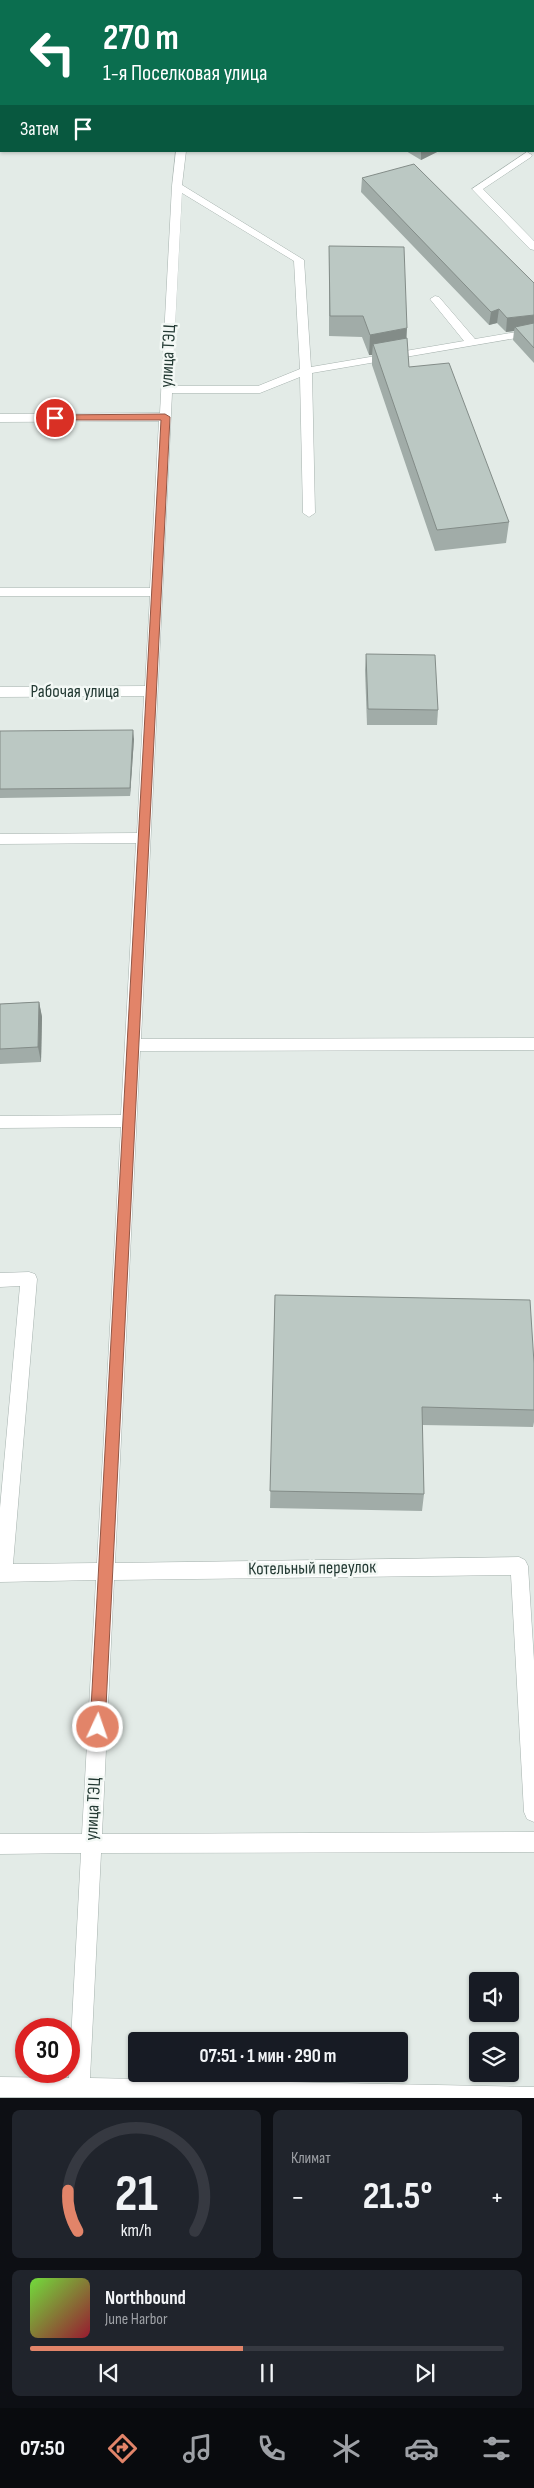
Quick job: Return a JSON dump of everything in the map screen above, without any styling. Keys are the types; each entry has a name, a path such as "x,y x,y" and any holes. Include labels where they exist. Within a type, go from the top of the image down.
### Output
{"street":[{"name":"улица ТЭЦ","path":"76,2093 92,1844 166,389 177,186 181,152"},
{"path":"528,155 477,189 534,247"},
{"path":"177,186 299,260 306,371 309,513"},
{"path":"435,299 472,343"},
{"path":"166,389 260,390 306,371 534,332"},
{"path":"0,418 165,417"},
{"path":"0,592 156,592"},
{"name":"Рабочая улица","path":"0,692 151,691"},
{"path":"0,839 143,838"},
{"path":"133,1045 534,1044"},
{"path":"0,1122 129,1121"},
{"path":"0,1280 29,1279 2,1573"},
{"name":"Котельный переулок","path":"2,1573 106,1570 519,1566 534,1812"},
{"path":"0,1844 534,1842"},
{"path":"0,2087 76,2093 534,2097"}],"building":[{"path":"414,164 534,283 534,315 507,318 499,309 491,312 362,178"},
{"path":"329,246 404,247 407,328 370,335 363,316 330,316"},
{"path":"534,323 534,348 515,327"},
{"path":"407,338 409,367 449,363 509,522 437,530 373,344"},
{"path":"366,654 435,655 438,710 368,709"},
{"path":"133,730 130,788 0,789 0,731"},
{"path":"39,1002 38,1047 0,1049 0,1004"},
{"path":"275,1295 530,1300 534,1363 534,1410 422,1407 424,1494 270,1491"}],"route":[{"path":"55,418 165,417 98,1727"}]}
